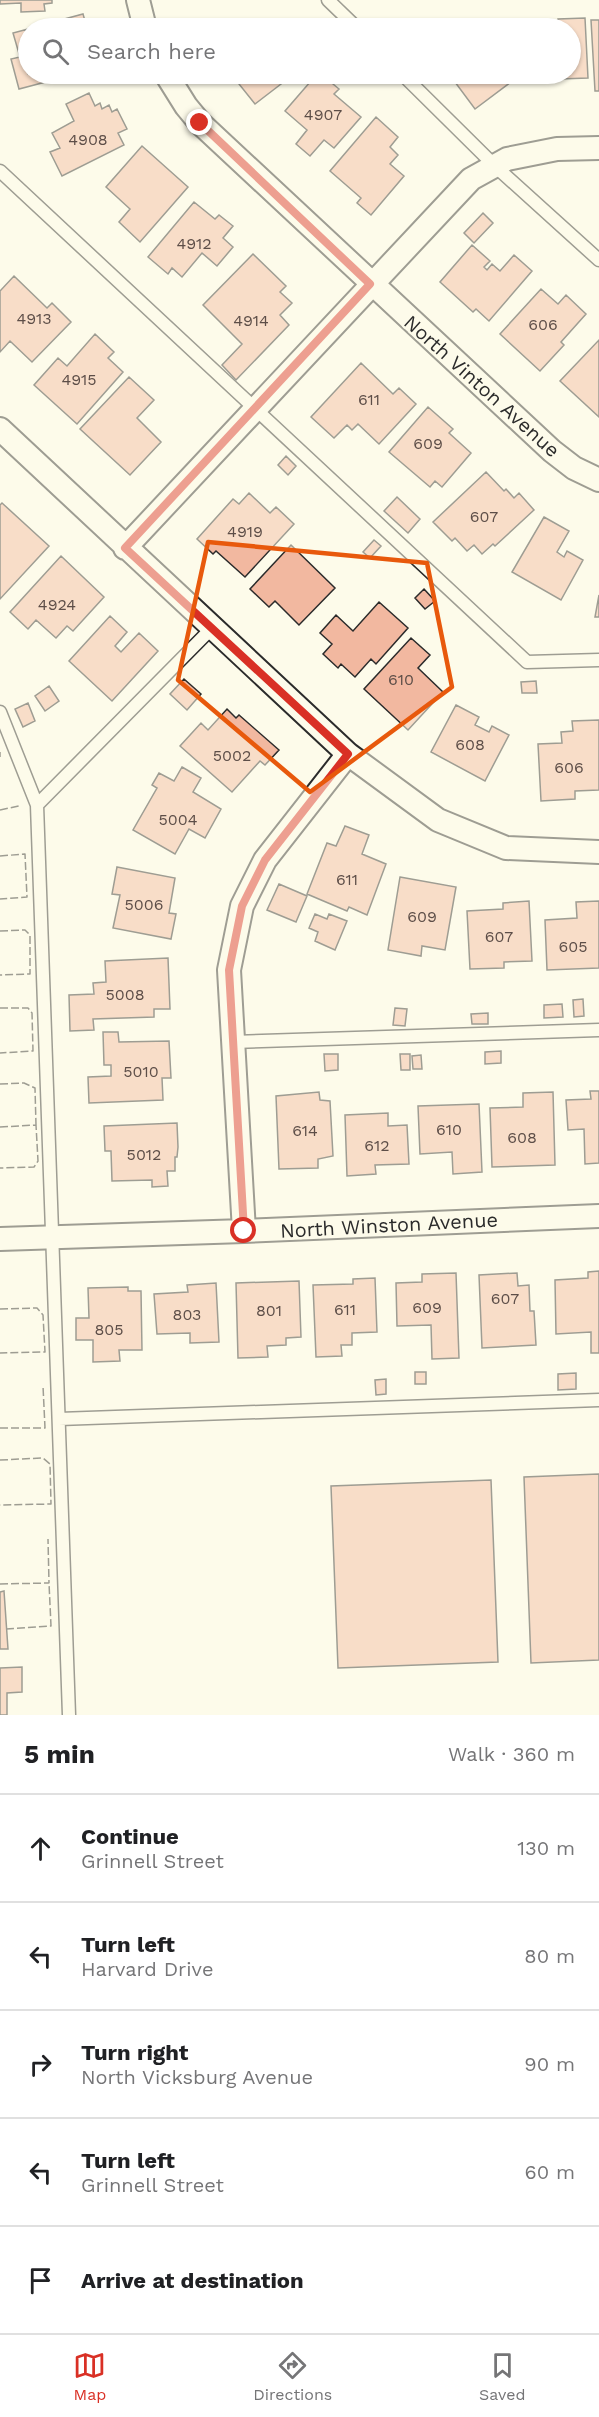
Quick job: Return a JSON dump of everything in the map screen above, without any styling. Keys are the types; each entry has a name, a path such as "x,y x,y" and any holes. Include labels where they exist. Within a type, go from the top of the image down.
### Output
{"street":[{"path":"138,0 142,18"},
{"name":"North Vinton Avenue","path":"172,84 200,123 370,284 552,451 574,468 599,480"},
{"path":"125,548 370,284 471,179 507,159 557,149 599,148"},
{"path":"0,429 348,754 438,820 506,848 599,852"},
{"path":"244,1231 229,970 242,906 265,860 348,754"},
{"name":"North Winston Avenue","path":"0,1239 599,1216"}],"lane":[{"path":"328,0 347,18"},
{"path":"412,84 495,166 599,260"},
{"path":"0,171 527,662 599,660"},
{"path":"37,805 212,628"},
{"path":"0,712 37,805 69,1715"},
{"path":"233,1042 599,1030"},
{"path":"59,1419 599,1400"}],"highlighted area":[{"path":"208,542 427,563 452,687 310,792 178,680"}],"building":[{"path":"0,0 52,0 52,3 44,4 45,11 21,12 21,3 0,4"},
{"path":"83,14 84,18 68,18"},
{"path":"581,18 585,18 588,78 581,78"},
{"path":"591,20 599,20 599,91 595,91"},
{"path":"18,32 18,50 13,33"},
{"path":"18,57 18,84 38,84 19,89 11,59"},
{"path":"239,84 281,84 255,104"},
{"path":"308,84 333,84 339,89 334,94 361,117 334,148 324,140 310,156 296,144 307,130 285,111"},
{"path":"456,84 508,84 475,109"},
{"path":"89,93 95,106 100,103 102,109 109,105 112,112 117,109 127,129 118,133 124,145 62,176 50,152 60,148 52,133 74,121 66,104"},
{"path":"376,117 398,137 390,147 398,155 390,164 404,176 371,215 357,203 361,198 330,171"},
{"path":"142,146 188,187 140,242 119,222 130,209 106,187"},
{"path":"194,202 215,219 219,215 233,226 223,238 233,247 217,266 202,253 182,277 172,268 168,274 148,257"},
{"path":"483,213 493,223 474,243 464,233"},
{"path":"472,245 490,261 484,267 487,270 492,264 500,271 514,255 532,271 489,321 476,309 473,312 440,282"},
{"path":"253,254 286,286 280,292 292,303 280,315 289,325 236,380 222,365 242,344 203,305"},
{"path":"14,276 47,308 52,303 71,322 32,362 10,341 0,352 0,291"},
{"path":"541,289 558,304 566,295 586,314 561,342 564,345 540,371 500,334"},
{"path":"95,334 114,352 108,358 123,372 77,424 34,385 58,358 67,366"},
{"path":"599,340 599,417 560,381"},
{"path":"361,363 393,394 399,388 416,404 379,444 358,424 352,430 347,425 334,438 311,417"},
{"path":"129,377 154,400 137,418 161,442 130,475 80,429"},
{"path":"428,407 453,429 449,433 471,453 442,487 435,481 430,487 389,452"},
{"path":"286,456 296,466 288,475 278,465"},
{"path":"486,472 514,498 519,493 534,510 495,546 493,544 482,554 474,545 467,551 455,538 452,541 433,522"},
{"path":"249,493 270,513 276,507 294,524 245,577 216,551 213,554 197,539 233,499 239,504"},
{"path":"397,497 420,519 408,533 384,511"},
{"path":"2,503 49,546 0,599 0,505"},
{"path":"544,517 569,531 557,552 564,557 567,551 583,560 561,600 512,572"},
{"path":"374,540 381,546 370,558 363,552"},
{"path":"291,545 335,588 299,625 275,601 269,607 250,589"},
{"path":"61,556 104,597 73,631 67,626 56,638 36,620 28,629 10,612"},
{"path":"424,589 435,601 425,609 415,598"},
{"path":"599,595 599,617 595,617"},
{"path":"379,602 408,628 376,664 371,659 355,677 341,664 338,668 323,654 332,644 320,633 336,615 353,631"},
{"path":"110,616 127,632 115,646 121,652 139,633 158,651 112,701 69,661"},
{"path":"411,638 430,655 418,668 443,692 408,730 364,689"},
{"path":"184,679 201,694 187,710 170,694"},
{"path":"536,681 537,693 522,693 521,682"},
{"path":"49,686 59,701 45,711 35,696"},
{"path":"28,703 35,721 23,727 15,709"},
{"path":"456,705 479,717 475,725 489,732 492,726 509,735 485,781 431,752"},
{"path":"227,709 236,718 239,715 279,750 265,765 260,761 232,792 180,746 201,723 208,730"},
{"path":"599,720 599,790 575,791 575,799 541,801 538,744 562,743 561,732 573,731 572,721"},
{"path":"182,767 201,778 193,792 221,809 205,838 189,829 175,854 133,830 157,788 152,785 159,773 174,781"},
{"path":"345,826 369,835 362,854 386,864 367,915 349,907 347,911 307,894 327,843 336,846"},
{"path":"117,867 175,878 169,913 176,914 171,939 113,928 120,895 112,894"},
{"path":"400,877 456,887 445,950 422,946 421,956 388,950"},
{"path":"279,884 307,896 296,922 267,910"},
{"path":"529,901 532,961 504,962 504,968 470,969 467,911 503,909 503,903"},
{"path":"599,901 599,968 547,970 545,920 577,918 576,902"},
{"path":"315,914 327,919 329,914 347,921 335,950 315,941 318,932 309,928"},
{"path":"168,958 170,1009 154,1009 154,1017 93,1019 94,1030 70,1031 69,995 94,994 93,983 106,982 105,961"},
{"path":"583,999 584,1016 574,1017 573,1000"},
{"path":"562,1004 563,1017 544,1018 544,1005"},
{"path":"395,1008 407,1009 405,1026 393,1025"},
{"path":"488,1013 488,1024 472,1024 471,1014"},
{"path":"103,1032 118,1032 119,1042 169,1041 171,1078 162,1078 163,1100 89,1103 88,1077 111,1076 111,1065 104,1065"},
{"path":"501,1051 501,1063 485,1064 485,1052"},
{"path":"324,1054 338,1054 338,1070 325,1071"},
{"path":"400,1054 410,1054 410,1070 401,1070"},
{"path":"421,1055 422,1069 413,1069 412,1056"},
{"path":"590,1091 599,1091 599,1163 585,1164 584,1129 568,1130 566,1100 591,1099"},
{"path":"319,1092 320,1100 330,1101 333,1156 318,1159 318,1168 279,1169 276,1096"},
{"path":"553,1092 555,1165 492,1167 490,1108 523,1107 523,1093"},
{"path":"479,1104 482,1172 453,1174 452,1152 420,1154 418,1106"},
{"path":"388,1113 388,1126 407,1125 409,1164 375,1165 376,1174 347,1176 345,1115"},
{"path":"177,1123 178,1147 175,1171 167,1171 168,1186 152,1187 152,1180 112,1181 111,1151 105,1151 104,1126"},
{"path":"599,1271 599,1353 591,1353 591,1332 556,1334 555,1280 588,1278 588,1272"},
{"path":"456,1273 459,1358 432,1359 431,1325 397,1326 396,1283 422,1282 422,1274"},
{"path":"517,1273 518,1286 529,1285 530,1311 534,1311 536,1345 482,1348 479,1275"},
{"path":"375,1278 377,1332 352,1333 352,1345 341,1345 342,1356 316,1357 313,1285 353,1284 353,1279"},
{"path":"299,1281 301,1337 286,1338 286,1345 267,1346 268,1357 238,1358 236,1283"},
{"path":"216,1283 219,1342 190,1343 190,1333 157,1334 154,1294 188,1292 187,1285"},
{"path":"128,1287 128,1291 141,1291 142,1350 119,1350 120,1361 93,1362 93,1340 76,1340 76,1318 89,1318 88,1288"},
{"path":"415,1372 426,1372 426,1384 415,1384"},
{"path":"576,1373 576,1389 558,1390 558,1374"},
{"path":"386,1379 386,1394 376,1395 375,1380"},
{"path":"599,1474 599,1660 531,1663 524,1477"},
{"path":"491,1480 498,1662 338,1668 331,1486"},
{"path":"4,1591 8,1649 0,1649 0,1592"},
{"path":"22,1667 22,1692 7,1693 7,1715 0,1715 0,1668"}],"fence":[{"path":"0,752 0,757"},
{"path":"0,810 19,806"},
{"path":"0,856 25,854 27,897 0,899"},
{"path":"0,931 25,930 30,935 30,974 0,975"},
{"path":"0,1008 28,1008 32,1013 33,1051 0,1053"},
{"path":"0,1084 24,1083 35,1088 36,1125"},
{"path":"0,1127 36,1125 38,1161 34,1167 0,1168"},
{"path":"0,1309 37,1308 43,1315 45,1352 0,1353"},
{"path":"0,1428 45,1428 43,1386"},
{"path":"0,1460 43,1458 50,1464 51,1504 0,1505"},
{"path":"0,1584 49,1583 48,1539"},
{"path":"6,1629 51,1626 49,1583"}],"route":[{"path":"200,123 370,284 125,548 348,754 265,860 242,906 229,970 244,1231"}]}
